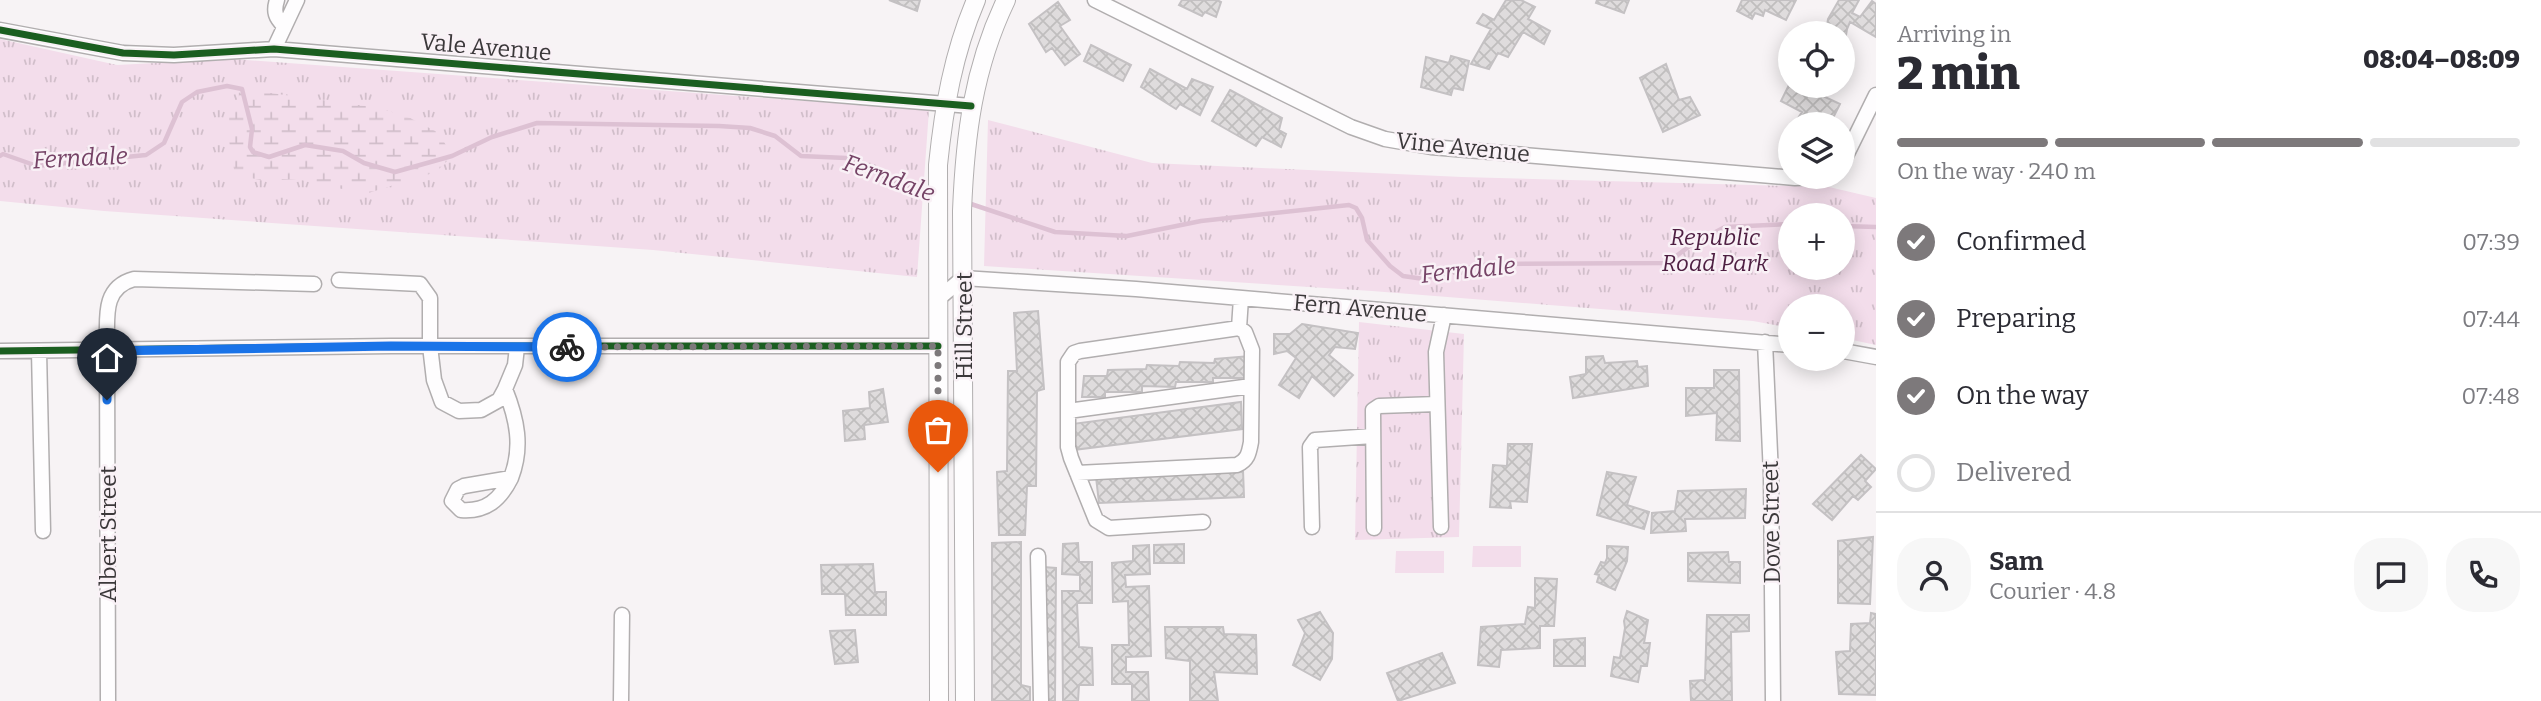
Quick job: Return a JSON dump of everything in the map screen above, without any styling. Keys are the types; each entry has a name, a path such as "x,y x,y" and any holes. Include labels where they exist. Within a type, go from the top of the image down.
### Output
{"main road":[{"name":"Hill Street","path":"939,701 938,165 945,103 955,57 976,0"},
{"name":"Hill Street","path":"965,701 964,165 971,106 989,40 1006,0"}],"street":[{"path":"277,0 274,8 276,18 284,26"},
{"path":"274,49 297,0"},
{"name":"Vine Avenue","path":"1095,0 1369,135 1431,147 1778,177"},
{"name":"Vale Avenue","path":"0,30 132,54 174,55 274,49 971,106"},
{"path":"1855,137 1876,94"},
{"path":"938,299 963,278"},
{"name":"Fern Avenue","path":"963,278 1241,298 1778,344"},
{"name":"Albert Street","path":"108,701 107,351 108,309 115,288 121,282 134,279 314,284"},
{"path":"339,280 420,284 430,298 431,341 438,395 449,408 459,411 481,410 499,400 514,365 517,347"},
{"path":"1239,328 1241,298"},
{"path":"1441,527 1436,352 1444,315"},
{"path":"1077,473 1237,465 1245,462 1251,442 1252,350 1245,332 1239,328 1074,353 1068,362 1068,447 1077,473 1096,520 1109,528 1203,522"},
{"path":"0,351 107,351 431,341 517,347 938,346"},
{"name":"Dove Street","path":"1765,342 1771,475 1773,701"},
{"path":"39,351 43,531"},
{"path":"1855,353 1876,357"},
{"path":"1068,411 1251,386"},
{"path":"505,389 517,425 519,445 511,478"},
{"path":"1374,528 1373,410 1375,407 1437,404"},
{"path":"1312,527 1311,442 1373,436"},
{"path":"1038,556 1041,701"},
{"path":"621,701 622,615"}],"green space":[{"path":"0,39 117,65 233,59 929,110 917,277 653,250 104,211 0,201"},
{"path":"242,89 380,108 410,118 439,133 452,156 436,172 365,194 297,179 266,181 235,175 226,124"},
{"name":"Republic Road Park","path":"988,120 1152,163 1462,177 1778,186 1778,189 1838,189 1876,198 1876,345 1855,341 1855,294 1778,294 1778,326 1753,321 1372,291 984,266"},
{"path":"1359,322 1464,334 1459,537 1355,540"},
{"path":"1473,546 1521,546 1521,567 1472,567"},
{"path":"1396,551 1444,551 1444,573 1395,573"}],"building":[{"path":"889,0 920,0 917,11"},
{"path":"1182,0 1221,2 1216,17 1205,12 1202,16 1179,5"},
{"path":"1506,0 1521,0 1535,7 1528,19 1550,31 1544,44 1523,32 1508,57 1498,53 1489,69 1471,64 1491,29 1477,23 1483,14 1494,20"},
{"path":"1597,0 1629,0 1624,13 1596,3"},
{"path":"1742,0 1796,0 1786,20 1765,10 1763,16 1755,13 1752,19 1737,11"},
{"path":"1839,0 1859,0 1852,13 1860,17 1872,1 1876,4 1876,37 1855,25 1855,21 1828,19"},
{"path":"1058,2 1070,20 1060,26 1080,54 1065,65 1052,48 1046,52 1029,24"},
{"path":"1091,45 1131,65 1123,81 1084,61"},
{"path":"1451,56 1469,61 1463,90 1453,88 1451,95 1421,87 1426,57 1449,63"},
{"path":"1666,64 1679,100 1690,97 1700,115 1663,132 1640,78"},
{"path":"1150,69 1187,89 1192,79 1213,87 1200,115 1180,104 1176,109 1141,87"},
{"path":"1230,90 1282,118 1279,130 1286,134 1281,147 1262,137 1256,146 1212,121"},
{"path":"1782,98 1827,98 1840,104 1836,112 1802,112 1781,101"},
{"path":"1038,311 1044,389 1037,391 1036,486 1027,486 1025,535 999,535 997,472 1007,471 1008,371 1017,371 1014,313"},
{"path":"1302,324 1358,333 1355,349 1335,347 1329,355 1353,375 1334,396 1312,376 1299,398 1279,385 1296,358 1287,351 1274,354 1274,334 1290,334"},
{"path":"1250,356 1247,378 1176,382 1175,387 1142,386 1142,392 1105,392 1105,397 1082,397 1084,376 1107,376 1108,370 1146,369 1147,365 1179,366 1180,362 1214,363 1215,359"},
{"path":"1603,356 1605,363 1637,361 1638,367 1647,366 1648,386 1573,398 1570,377 1586,374 1586,357"},
{"path":"1714,370 1739,370 1740,441 1716,440 1717,413 1686,416 1686,388 1714,388"},
{"path":"883,389 888,422 864,425 865,439 845,441 843,411 870,408 869,392"},
{"path":"1241,402 1242,429 1073,450 1072,424"},
{"path":"1508,444 1532,444 1527,502 1510,501 1511,508 1490,507 1493,465 1507,466"},
{"path":"1861,455 1876,469 1865,481 1871,487 1858,500 1853,496 1832,520 1813,504"},
{"path":"1243,470 1244,497 1099,503 1096,477"},
{"path":"1607,472 1636,477 1627,505 1649,512 1644,529 1597,515"},
{"path":"1746,489 1745,518 1685,519 1686,531 1651,533 1652,513 1675,511 1678,491"},
{"path":"1873,537 1870,604 1838,603 1838,541"},
{"path":"1021,542 1021,685 1030,687 1030,701 992,701 992,543"},
{"path":"1078,543 1079,562 1092,562 1092,603 1077,603 1079,647 1092,648 1093,685 1079,685 1078,701 1063,701 1062,591 1080,591 1080,575 1062,574 1063,544"},
{"path":"1184,544 1184,563 1154,563 1154,545"},
{"path":"1149,545 1150,574 1125,575 1126,587 1149,586 1151,656 1126,657 1126,672 1148,672 1149,701 1132,701 1132,684 1112,684 1112,645 1129,645 1128,601 1113,602 1112,563 1133,561 1133,546"},
{"path":"1607,546 1628,547 1627,561 1615,590 1597,582 1599,575 1595,574 1601,562 1605,563"},
{"path":"1728,552 1729,562 1740,562 1740,583 1688,581 1688,553"},
{"path":"873,564 875,592 886,592 886,615 846,615 845,594 822,594 821,565"},
{"path":"1043,567 1056,568 1055,701 1043,701"},
{"path":"1535,578 1557,579 1554,626 1540,626 1540,648 1501,650 1499,667 1478,665 1481,627 1525,624 1528,607 1535,608"},
{"path":"1627,611 1648,620 1644,643 1650,643 1647,666 1641,666 1638,682 1611,676 1614,657 1620,658"},
{"path":"1320,612 1333,633 1332,659 1320,680 1293,665 1305,633 1298,620"},
{"path":"1871,613 1876,614 1876,695 1839,694 1836,652 1850,651 1851,624 1870,623"},
{"path":"1707,615 1749,615 1749,631 1731,632 1732,701 1691,701 1690,681 1705,680"},
{"path":"1165,627 1223,627 1224,634 1256,635 1257,674 1214,672 1218,701 1190,701 1190,661 1166,658"},
{"path":"855,630 858,662 835,664 830,631"},
{"path":"1585,638 1585,666 1554,666 1554,640"},
{"path":"1442,653 1455,683 1398,701 1387,673"}],"waterway":[{"name":"Ferndale","path":"0,156 3,154 37,166 146,155 164,143 182,102 197,92 227,86 242,89 252,129 250,147 253,152 269,157 305,145 343,151 364,163 395,172 452,156 492,137 537,123 719,126 750,128 775,136 801,156 846,158 894,181 933,193"},
{"name":"Ferndale","path":"968,203 1055,232 1127,236 1201,221 1349,205 1356,208 1362,218 1367,240 1390,266 1403,276 1424,279 1490,264 1667,263 1691,245 1725,227 1778,225"},
{"name":"Ferndale","path":"1855,226 1876,227"}],"cycle path":[{"path":"0,30 123,53 174,55 274,49 971,106"},
{"path":"0,351 391,346 938,346"}],"way so far":[{"path":"567,347 938,346 938,472"}],"route":[{"path":"107,400 107,351 391,346 567,347"}]}
